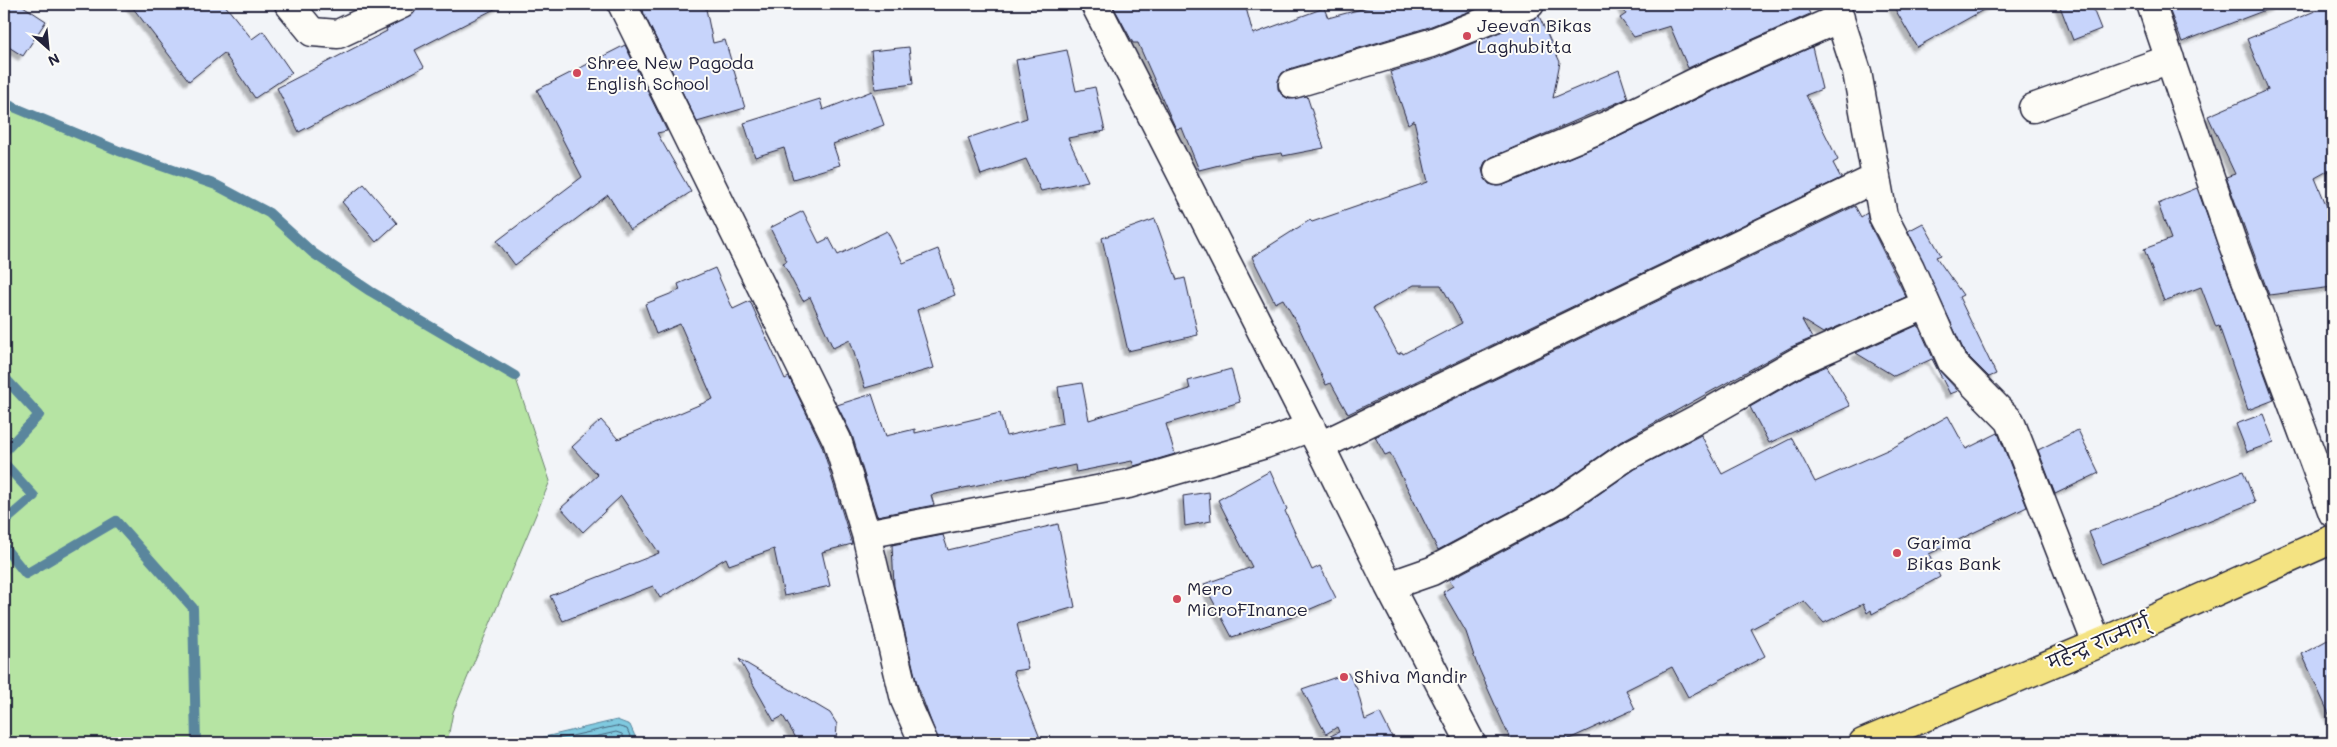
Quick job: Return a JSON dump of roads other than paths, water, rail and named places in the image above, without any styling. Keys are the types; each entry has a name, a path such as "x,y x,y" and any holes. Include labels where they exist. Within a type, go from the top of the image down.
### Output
{"highway":[{"name":"महेन्द्र राज्मार्ग्","path":"1863,743 2097,644 2333,539"}],"street":[{"path":"289,4 312,32 338,34 402,4"},
{"path":"622,4 838,440 866,534 905,700 924,743"},
{"path":"1095,4 1316,436 1389,586 1471,743"},
{"path":"1293,84 1431,43 1530,4"},
{"path":"2151,4 2230,239 2333,513"},
{"path":"1498,171 1606,126 1838,8 1857,72 1883,216 1910,268 1952,362 1979,387 2010,421 2097,644"},
{"path":"2032,108 2170,59"},
{"path":"866,534 1128,484 1265,444 1316,436 1876,178"},
{"path":"1389,586 1432,571 1559,503 1627,456 1701,417 1799,361 1925,305"}],"water":[{"path":"617,720 630,725 638,743 519,743"}],"waterway":[{"path":"4,103 119,151 216,185 269,213 313,253 370,291 515,376"},
{"path":"4,377 39,415 4,452"},
{"path":"4,463 34,496 4,522"},
{"path":"4,547 26,574 116,521 193,608 196,743"}],"place":[{"name":"Jeevan Bikas Laghubitta","path":"1467,36"},
{"name":"Shree New Pagoda English School","path":"577,73"},
{"name":"Garima Bikas Bank","path":"1897,553"},
{"name":"Mero MicroFInance","path":"1177,599"},
{"name":"Shiva Mandir","path":"1344,677"}]}
